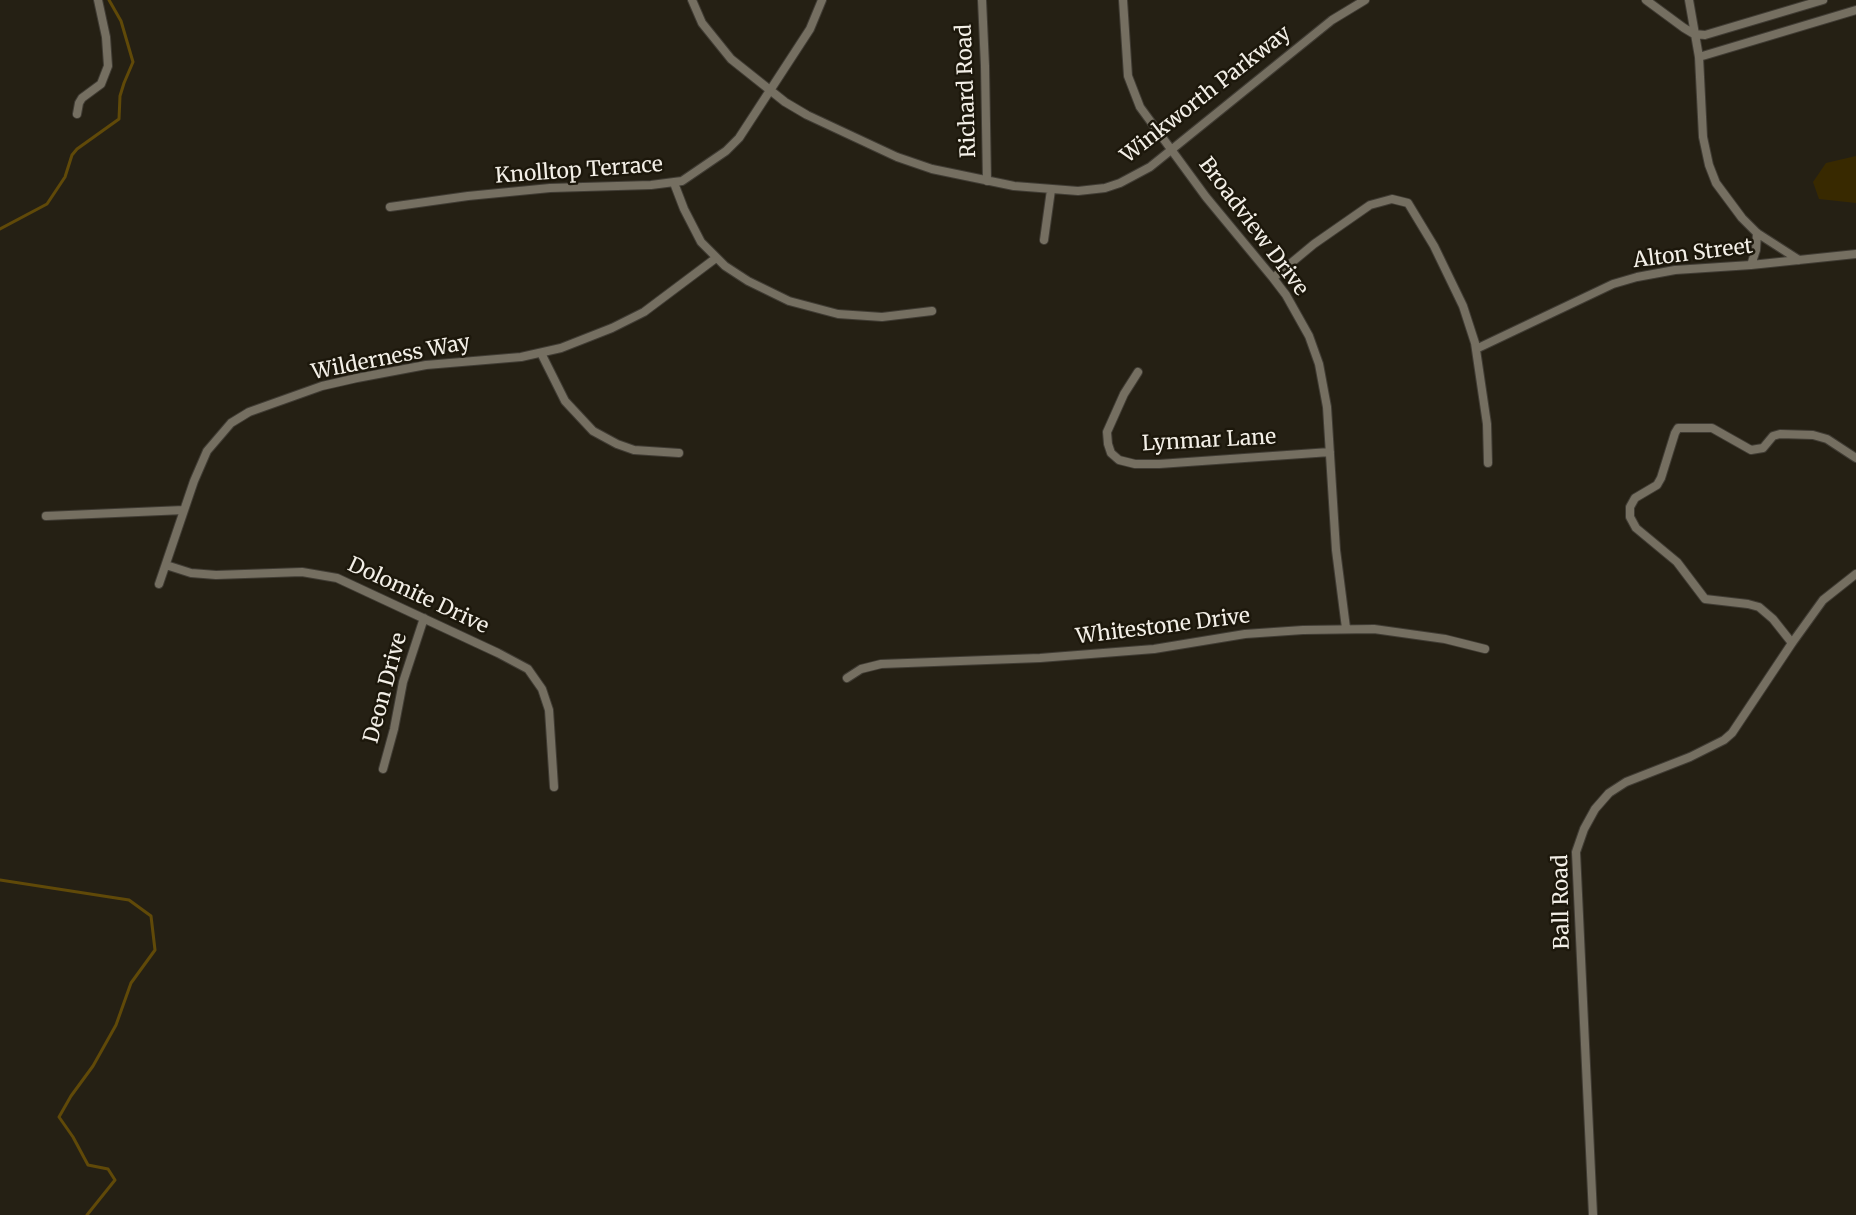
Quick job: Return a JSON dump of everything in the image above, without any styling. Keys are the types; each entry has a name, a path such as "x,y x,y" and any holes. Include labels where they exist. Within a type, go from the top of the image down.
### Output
{"street":[{"path":"77,114 82,98 101,84 108,66 106,37 98,0"},
{"name":"Winkworth Parkway","path":"692,0 702,23 731,59 769,90 807,115 897,157 932,169 987,181 1051,190 1078,191 1106,188 1150,166 1332,20 1365,0"},
{"name":"Knolltop Terrace","path":"390,207 550,188 674,183 692,175 726,151 749,125 769,90 810,29 822,0"},
{"name":"Richard Road","path":"982,0 986,77 987,181"},
{"name":"Broadview Drive","path":"1123,0 1128,76 1140,107 1206,197 1286,295 1309,336 1319,364 1327,407 1336,550 1346,628"},
{"path":"1646,0 1694,34 1705,35 1823,0"},
{"path":"1689,0 1699,57 1703,137 1709,165 1716,183 1729,203 1757,233 1799,260"},
{"path":"1699,57 1856,10"},
{"path":"674,183 692,228 701,242 716,258 748,281 810,308 838,314 882,317 932,311"},
{"path":"1044,240 1051,190"},
{"path":"1273,278 1314,244 1370,205 1386,200 1401,200 1408,203 1434,246 1463,306 1476,348 1487,424 1488,463"},
{"path":"1751,265 1756,250 1757,233"},
{"name":"Alton Street","path":"1476,348 1613,284 1637,277 1675,270 1856,254"},
{"name":"Wilderness Way","path":"159,584 194,481 207,451 231,423 249,412 322,387 357,378 426,365 541,353 571,344 628,321 673,292 716,258"},
{"path":"541,353 565,401 593,431 634,450 650,453 679,453"},
{"name":"Lynmar Lane","path":"1138,372 1124,394 1107,432 1111,453 1119,460 1135,464 1159,465 1330,452"},
{"path":"1791,644 1773,619 1759,607 1705,599 1677,562 1636,528 1630,517 1630,507 1635,498 1657,485 1662,478 1678,428 1712,428 1751,450 1763,448 1773,436 1780,434 1813,435 1832,442 1856,458"},
{"path":"46,516 184,510"},
{"name":"Dolomite Drive","path":"166,565 191,573 216,575 302,572 330,576 356,585 528,669 542,689 549,710 554,787"},
{"name":"Ball Road","path":"1593,1215 1576,852 1580,840 1595,809 1609,793 1626,782 1701,752 1732,733 1823,600 1856,574"},
{"name":"Deon Drive","path":"383,769 403,682 424,618"},
{"name":"Whitestone Drive","path":"847,678 861,669 881,663 1040,658 1154,649 1245,634 1346,628 1374,629 1445,639 1485,649"}],"shaded area":[{"path":"1856,156 1856,203 1819,199 1813,182 1826,163"}],"waterway":[{"path":"0,229 47,204 65,177 72,155 77,149 119,119 120,96 133,62 121,21 109,0"},
{"path":"0,880 129,900 151,916 155,950 131,983 116,1025 93,1066 59,1117 88,1165 108,1169 115,1180 87,1215"}]}
